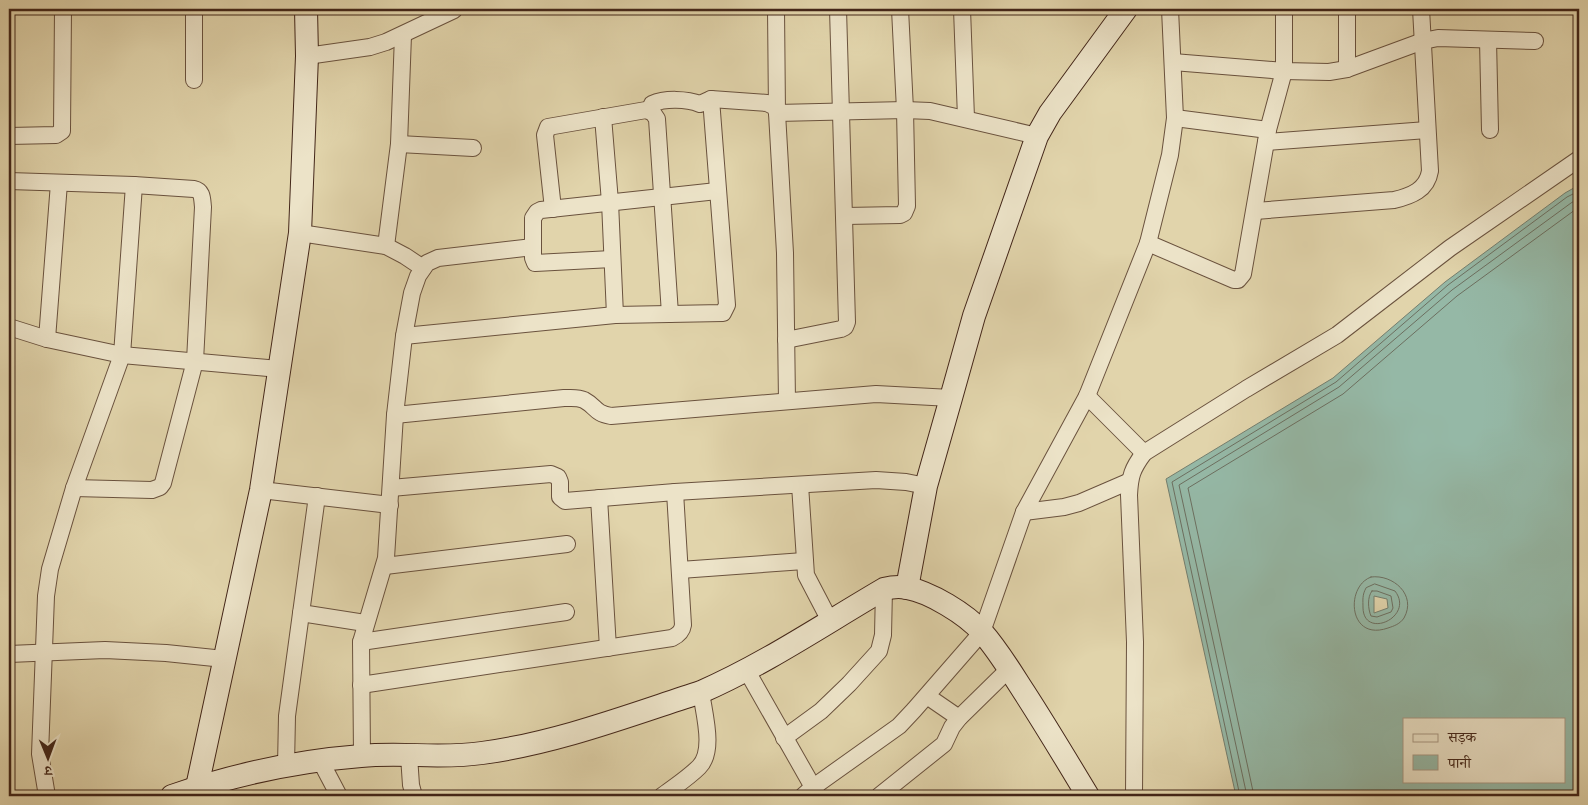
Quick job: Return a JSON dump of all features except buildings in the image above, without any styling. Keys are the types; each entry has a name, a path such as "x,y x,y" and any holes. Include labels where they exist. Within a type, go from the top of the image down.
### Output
{"main road":[{"path":"197,787 261,490 300,233 306,9"},
{"path":"907,588 926,486 950,398 974,316 1018,187 1038,136 1050,113 1126,9"},
{"path":"174,796 197,787 320,760 362,755 446,756 482,753 518,747 585,730 701,692 747,671 884,589 895,587 907,588 923,593 966,618 982,632 1009,669 1088,796"}],"street":[{"path":"9,136 56,135 62,131 63,9"},
{"path":"194,9 194,80"},
{"path":"776,9 777,114 785,253 787,401"},
{"path":"786,340 841,329 847,322 838,9"},
{"path":"845,216 900,215 904,213 907,206 900,9"},
{"path":"962,9 966,118"},
{"path":"747,671 784,738 811,793 899,726 982,632 1024,512 1087,396 1148,243 1170,155 1174,118 1170,9"},
{"path":"1148,243 1226,277 1238,280 1243,274 1267,136 1284,71 1284,9"},
{"path":"1347,9 1347,69"},
{"path":"1255,211 1394,200 1408,197 1426,184 1429,178 1421,9"},
{"path":"306,56 370,47 403,35 454,10"},
{"path":"386,246 399,144 403,35"},
{"path":"1173,62 1311,72 1347,69 1423,41 1438,38 1535,41"},
{"path":"1488,40 1490,130"},
{"path":"652,104 657,102 691,101 700,104 711,99 767,103 775,107 777,114"},
{"path":"404,336 615,315 719,314 726,310 711,99"},
{"path":"552,209 546,130 552,125 646,110 654,113 657,119 670,314"},
{"path":"777,114 930,111 1038,136"},
{"path":"603,117 610,202 615,315"},
{"path":"1174,118 1267,136 1427,130"},
{"path":"399,144 473,148"},
{"path":"1134,796 1135,642 1128,495 1133,468 1144,454 1246,389 1338,335 1450,248 1579,159"},
{"path":"9,181 134,185 194,189 201,193 203,207 195,360 163,483 160,487 152,490 74,488"},
{"path":"47,339 59,183"},
{"path":"47,796 40,754 46,596 50,569 74,488 122,354 134,185"},
{"path":"612,259 538,264 533,261 533,218 535,214 541,210 717,191"},
{"path":"300,233 386,246 414,262 427,263 438,258 533,246"},
{"path":"362,755 360,642 385,566 395,415 404,336 412,293 414,262"},
{"path":"9,327 47,339 122,354 279,369"},
{"path":"395,415 564,398 584,400 602,415 611,416 876,394 950,398"},
{"path":"1087,396 1144,454"},
{"path":"261,490 317,496 390,496 551,474 558,477 560,497 565,501 675,492 876,480 906,482 926,486"},
{"path":"1024,512 1064,507 1079,503 1130,481"},
{"path":"800,485 806,575 830,621"},
{"path":"361,685 672,638 678,635 683,625 675,492"},
{"path":"286,766 287,716 317,496"},
{"path":"599,498 608,648"},
{"path":"385,566 567,544"},
{"path":"680,570 804,562"},
{"path":"784,738 821,711 879,651 883,635 884,589"},
{"path":"360,642 566,612"},
{"path":"300,613 365,623"},
{"path":"9,654 43,651 104,650 139,651 224,659"},
{"path":"879,796 944,744 952,727 959,718 1009,669"},
{"path":"662,796 699,767 705,758 708,748 701,692"},
{"path":"927,696 959,718"},
{"path":"409,756 411,785 414,796"},
{"path":"320,760 339,796"}],"water":[{"path":"1579,185 1579,796 1236,796 1166,479 1333,378 1445,282 1565,193","holes":["1374,596 1387,599 1388,608 1374,613"]}]}
